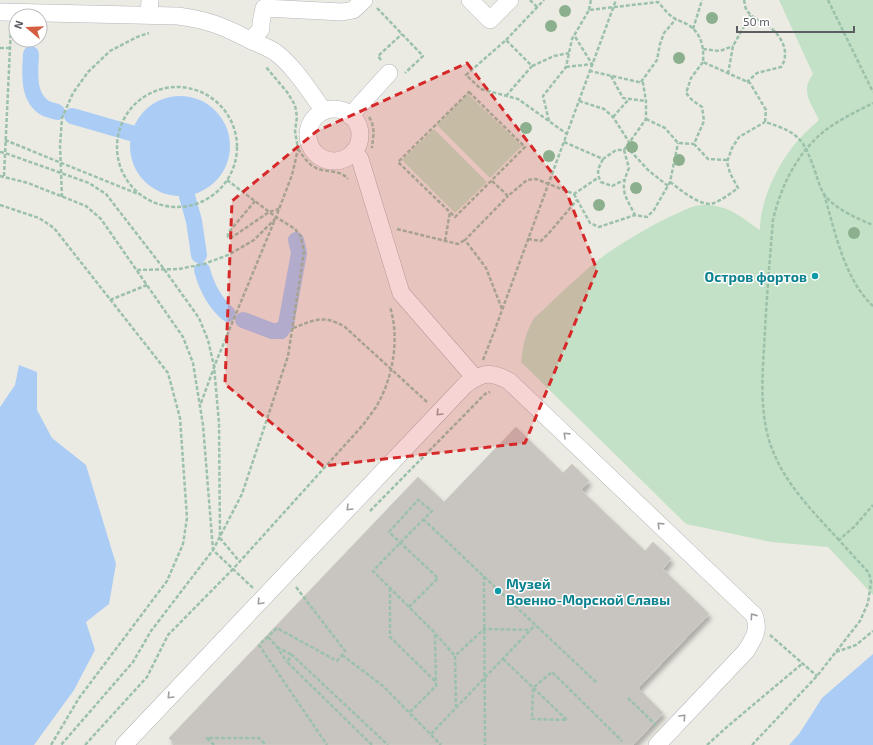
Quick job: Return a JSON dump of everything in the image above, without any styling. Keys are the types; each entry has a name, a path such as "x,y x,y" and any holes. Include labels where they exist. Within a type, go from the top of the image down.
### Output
{"lane":[{"path":"470,0 490,20 510,0"},
{"path":"250,40 261,29 260,4 342,12 353,10 370,3"},
{"path":"0,12 30,6 149,8 178,16 216,23 275,51 293,69 324,111"},
{"path":"355,111 359,137 358,145 354,152 339,160 331,161 323,159 313,150 308,139 308,130 311,122 324,111 355,111 392,70"},
{"path":"354,152 360,159 401,293 475,378"},
{"path":"124,745 466,385 480,375 497,374 509,381 754,615 757,623 755,637 746,651 656,745"}],"path":[{"path":"530,0 537,7"},
{"path":"544,0 506,40 466,75 481,89 518,99 567,134"},
{"path":"549,120 543,96 566,67 572,39 589,10 591,0"},
{"path":"475,378 616,0"},
{"path":"693,30 702,0"},
{"path":"744,0 747,11 772,29 780,38 786,54 780,67 758,73 747,82"},
{"path":"828,0 873,92"},
{"path":"589,10 659,1 669,15 690,26 702,42 703,49 703,62 691,78 686,93 692,100 702,107 704,121 694,144"},
{"path":"370,3 402,34 423,56 392,70 378,56 402,34"},
{"path":"728,74 733,46 751,14"},
{"path":"641,82 657,60 664,33 676,19"},
{"path":"62,197 60,146 62,118 73,93 88,72 110,51 137,37 151,32"},
{"path":"574,35 592,64"},
{"path":"506,40 532,66"},
{"path":"703,49 720,51 733,46"},
{"path":"10,48 5,153 2,176 28,183 86,206 101,219 183,337 193,363 204,425 213,550 263,598"},
{"path":"506,96 532,66 554,56 569,53"},
{"path":"703,62 750,83 766,110 765,122"},
{"path":"200,404 214,366 276,217 292,175 298,149 296,105 263,64"},
{"path":"566,67 592,64"},
{"path":"590,70 643,83 646,101 646,119 624,150 629,168 624,179 623,192 635,216"},
{"path":"611,75 623,98 646,101"},
{"path":"5,140 142,195 160,204 171,207 194,204 214,194 227,180 234,167 236,156 237,145 231,121 225,110 206,94 183,87 171,87 148,95 138,101 130,110 124,120 117,142 118,154 120,166 125,176 132,186 142,195"},
{"path":"468,92 525,147 492,181 455,217 398,162 468,92"},
{"path":"613,117 629,99"},
{"path":"579,101 604,109 613,117 629,142"},
{"path":"752,745 817,676 860,620 868,603 871,582 869,573 797,492 775,456 768,437 764,418 763,364 773,220 782,189 800,157 815,140 851,114 873,103"},
{"path":"355,111 366,113 373,122 375,134 372,151"},
{"path":"646,119 665,128 678,143 694,144 708,159 728,160"},
{"path":"765,122 797,136 807,148 851,276 855,284 873,306"},
{"path":"670,182 696,200 706,204 714,204 738,188 730,173 728,160 732,148 739,137 765,122"},
{"path":"564,142 603,159"},
{"path":"394,233 393,228 458,244 465,240 508,196 528,180 536,179 574,194 590,223 599,227 635,216 647,217 654,210 670,182 678,143"},
{"path":"626,146 648,170 668,186"},
{"path":"298,149 307,161 316,168 343,174 347,177 350,183"},
{"path":"624,150 616,150 603,159 598,175 601,182 612,186 624,179"},
{"path":"0,152 90,183 106,194 164,269 199,318 208,340 214,366 218,423 220,538 240,561"},
{"path":"574,194 599,178"},
{"path":"60,745 133,662 151,631 213,550 244,487 288,356 304,252 301,237 295,229 269,212 227,180"},
{"path":"492,181 508,196"},
{"path":"823,194 846,213 873,225"},
{"path":"528,239 541,240 549,233 577,200"},
{"path":"255,201 228,233 228,237 231,238 269,212 279,209"},
{"path":"0,205 39,218 54,228 168,373 180,418 186,518 183,544 167,581 79,698 51,745"},
{"path":"445,241 450,212"},
{"path":"136,270 179,268 204,264 228,255 254,240 276,217"},
{"path":"465,240 486,268 502,309"},
{"path":"110,300 147,285"},
{"path":"85,745 147,677 168,635 233,569 363,425 376,407 386,385 391,369 395,339 390,304"},
{"path":"292,328 314,320 326,318 345,327 439,413"},
{"path":"368,513 485,394 493,390"},
{"path":"409,607 438,578 400,543 389,532 418,500 432,511 423,519 400,543 373,571 409,607 436,633 455,656 456,708"},
{"path":"840,540 873,505"},
{"path":"423,519 596,683"},
{"path":"484,576 485,745"},
{"path":"301,582 296,587 345,651 338,660 277,628 259,646 327,745"},
{"path":"390,588 390,637 436,682"},
{"path":"757,623 817,676"},
{"path":"432,734 535,625"},
{"path":"455,656 484,628 531,630"},
{"path":"835,652 856,645 873,630"},
{"path":"410,712 436,686 436,633"},
{"path":"268,637 277,647 286,662 372,745"},
{"path":"277,647 292,655 388,745"},
{"path":"286,662 292,655"},
{"path":"342,655 384,686 441,745"},
{"path":"503,659 533,688 567,720 532,719 533,688 552,672 622,741"},
{"path":"707,745 803,664"},
{"path":"628,698 659,728"},
{"path":"214,745 207,738 259,738 266,745"}],"highlighted area":[{"path":"467,63 566,191 597,270 525,443 323,466 225,384 232,201 317,131"}],"green space":[{"path":"779,0 873,0 873,595 828,547 771,542 686,524 521,362 528,329 534,318 599,259 646,229 687,209 706,205 730,210 760,230 766,198 779,167 797,141 819,120 807,92 809,80 813,74"},
{"path":"468,94 522,146 490,178 437,125"},
{"path":"434,129 487,182 455,213 402,160"}],"water":[{"path":"180,96 199,100 216,110 226,127 230,146 226,165 216,182 199,192 180,196 161,192 144,182 134,165 130,146 134,127 144,110 161,100"},
{"path":"19,365 37,372 37,410 52,438 86,465 116,564 109,604 86,622 95,650 74,690 34,745 0,745 0,407 15,385"},
{"path":"873,654 873,745 789,745 799,734 822,698"}],"building":[{"name":"Музей Военно-Морской Славы","path":"516,427 563,473 572,464 589,481 581,490 645,551 653,542 671,559 663,569 709,614 638,688 663,713 633,745 176,745 169,738 418,477 444,502"}],"waterway":[{"path":"31,54 30,76 32,91 39,103 45,108 57,112"},
{"path":"72,116 131,133"},
{"path":"187,196 194,221 199,255"},
{"path":"243,320 272,331 281,331 286,324 299,253 296,240"},
{"path":"202,270 206,283 212,294 219,305 228,314"}],"place":[{"name":"Остров фортов","path":"815,276"},
{"name":"Музей Военно-Морской Славы","path":"498,591"}]}
